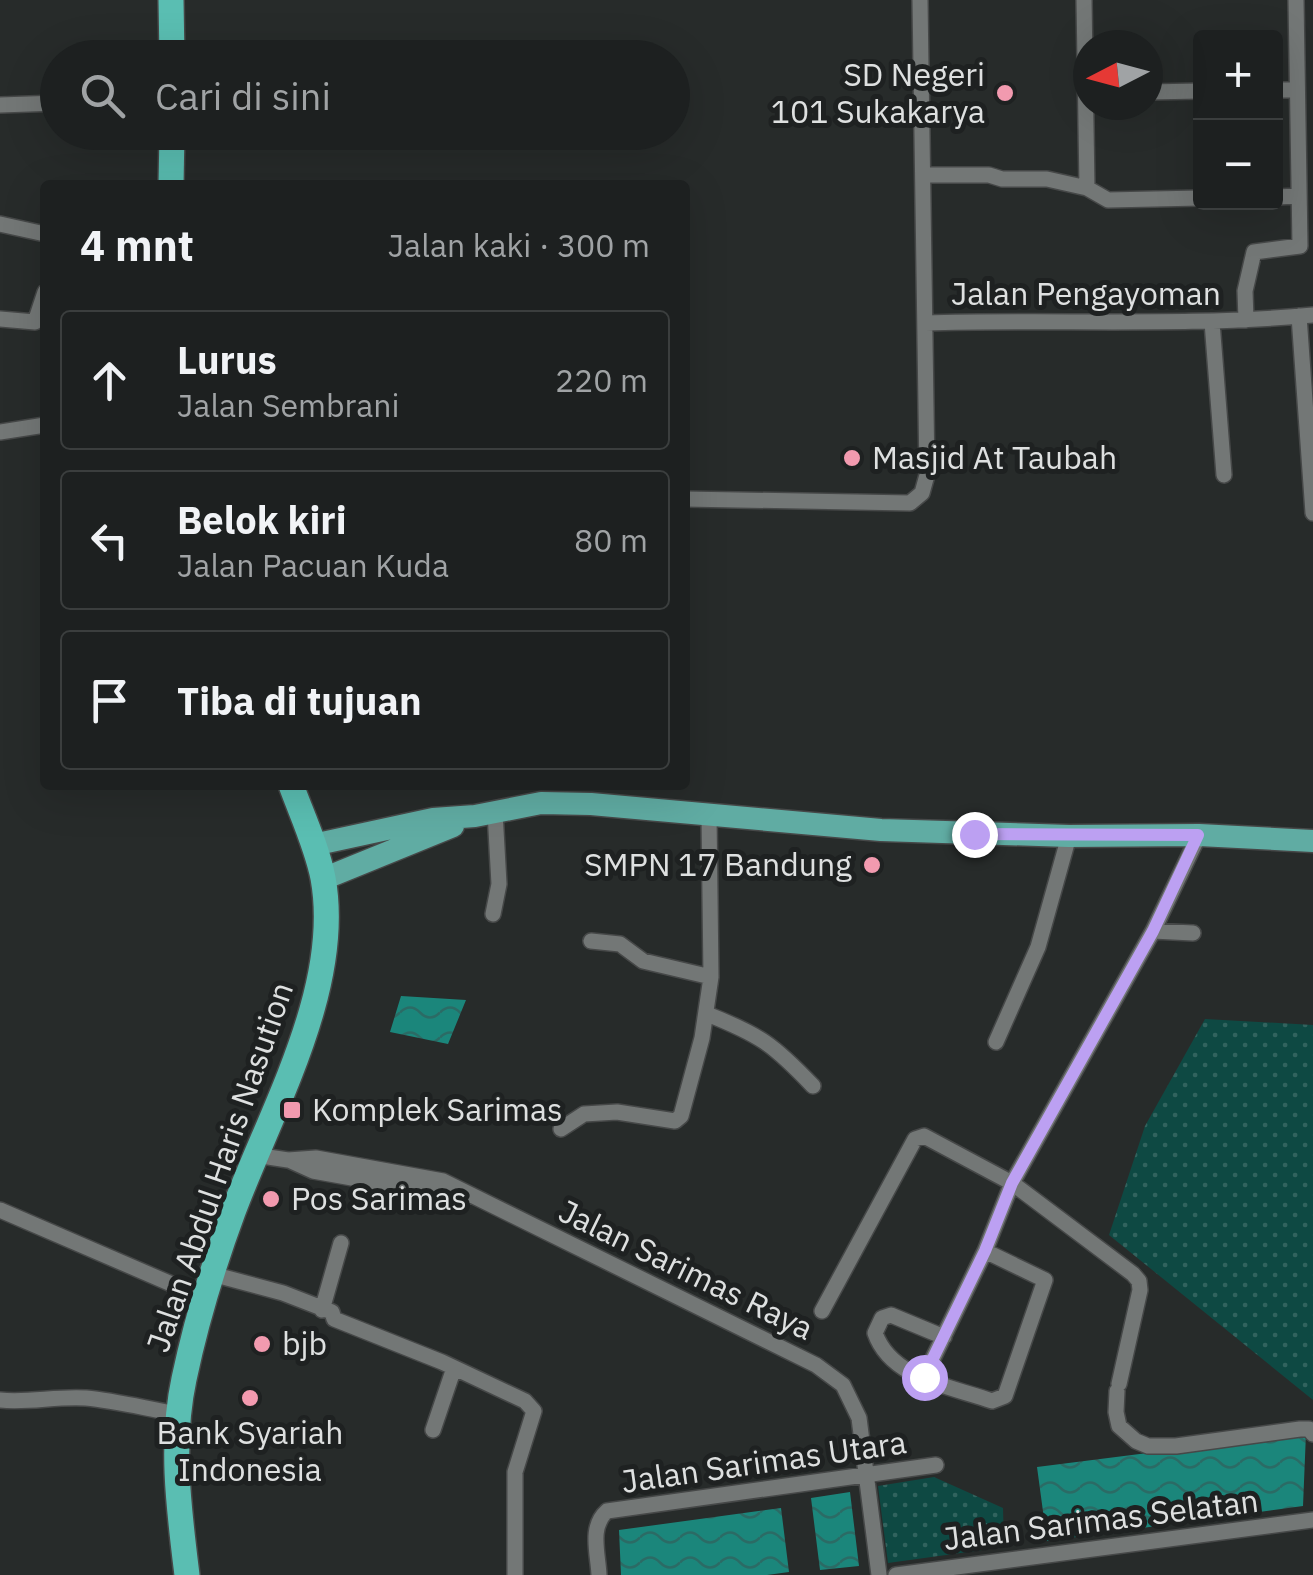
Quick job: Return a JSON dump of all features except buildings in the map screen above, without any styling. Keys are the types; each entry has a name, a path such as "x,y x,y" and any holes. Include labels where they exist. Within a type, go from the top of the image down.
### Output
{"highway":[{"path":"172,0 172,40"},
{"path":"171,180 172,150"},
{"name":"Jalan Abdul Haris Nasution","path":"187,1575 176,1476 183,1382 208,1286 312,1007 325,923 324,879 293,790"}],"main road":[{"path":"313,845 395,825 541,803 881,830 1069,836 1198,835 1313,841"},
{"path":"324,879 485,814"}],"street":[{"path":"690,499 910,503 917,500 926,484 920,0"},
{"path":"1084,0 1085,30"},
{"path":"1246,320 1245,291 1254,252 1300,246 1296,0"},
{"path":"1283,90 1297,90"},
{"path":"1163,92 1193,91"},
{"path":"0,105 40,104"},
{"path":"1087,120 1087,188"},
{"path":"923,175 989,174 1002,179 1047,179 1087,188 1108,200 1193,198"},
{"path":"1283,196 1298,196"},
{"path":"0,224 40,233"},
{"path":"1306,316 1313,513"},
{"name":"Jalan Pengayoman","path":"926,323 1212,322 1306,316"},
{"path":"0,318 40,323"},
{"path":"1212,322 1224,475"},
{"path":"0,432 40,427"},
{"path":"485,814 500,884 494,914"},
{"path":"561,1129 584,1114 617,1112 675,1121 681,1116 707,1014 711,977 709,814"},
{"path":"924,1377 985,1251 1012,1183 1153,931 1198,835"},
{"path":"996,1042 1038,947 1069,836"},
{"path":"1153,931 1193,933"},
{"path":"590,941 620,944 642,961 711,977"},
{"path":"707,1014 754,1032 779,1050 812,1086"},
{"path":"822,1311 915,1139 924,1136 1012,1183 1139,1281 1116,1412 1119,1426 1136,1441 1148,1446 1176,1446 1306,1428 1313,1434"},
{"path":"256,1156 288,1160 313,1171 487,1203"},
{"name":"Jalan Sarimas Raya","path":"288,1160 316,1158 443,1181 816,1364 842,1385 859,1418 880,1575"},
{"path":"0,1210 208,1286 283,1293 332,1312 334,1319 526,1401 534,1411 515,1472 515,1575"},
{"path":"322,1310 341,1243"},
{"path":"944,1337 890,1316 882,1318 875,1333 879,1344 902,1370 998,1401 1010,1388 1045,1280 985,1251"},
{"path":"433,1430 454,1368"},
{"path":"0,1400 88,1398 179,1414"},
{"name":"Jalan Sarimas Utara","path":"599,1575 596,1529 599,1518 607,1511 936,1466"},
{"name":"Jalan Sarimas Selatan","path":"896,1575 1313,1520"}],"shaded area":[{"path":"1205,1019 1313,1025 1313,1400 1109,1235 1145,1126"},
{"path":"934,1477 1003,1508 1004,1547 888,1563 878,1486"}],"water":[{"path":"401,996 466,1000 448,1044 390,1032"},
{"path":"1306,1433 1303,1506 1047,1541 1037,1467"},
{"path":"850,1492 859,1566 820,1570 811,1498"},
{"path":"781,1508 789,1572 621,1575 619,1530"}],"place":[{"name":"SD Negeri 101 Sukakarya","path":"1005,93"},
{"name":"Masjid At Taubah","path":"852,458"},
{"name":"SMPN 17 Bandung","path":"872,865"},
{"name":"Komplek Sarimas","path":"292,1110"},
{"name":"Pos Sarimas","path":"271,1199"},
{"name":"bjb","path":"262,1344"},
{"name":"Bank Syariah Indonesia","path":"250,1398"}],"route":[{"path":"924,1377 985,1251 1012,1183 1153,931 1198,835 974,834"}]}
